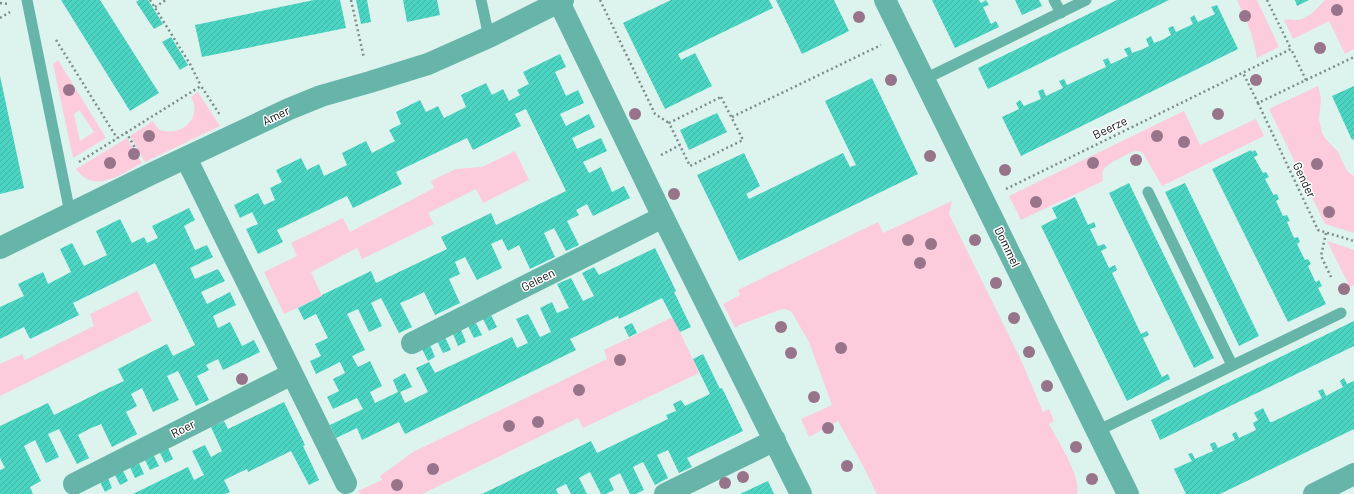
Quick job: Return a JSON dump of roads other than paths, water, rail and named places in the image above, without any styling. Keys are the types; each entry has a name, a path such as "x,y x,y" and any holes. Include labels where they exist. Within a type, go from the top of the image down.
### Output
{"street":[{"name":"Dommel","path":"886,0 1128,494"},
{"name":"Amer","path":"0,248 232,135 289,109 321,96 428,64 489,38 561,1"},
{"path":"561,1 663,217 801,494"},
{"path":"186,158 346,483"},
{"name":"Geleen","path":"412,343 663,217"},
{"name":"Roer","path":"74,484 292,374"},
{"path":"665,494 775,440"},
{"path":"1314,494 1354,474"}],"lane":[{"path":"27,0 70,213"},
{"path":"481,0 489,38"},
{"path":"1054,0 1061,13"},
{"path":"925,79 1086,0"},
{"path":"1148,192 1232,365"},
{"path":"1097,431 1341,313"}]}
